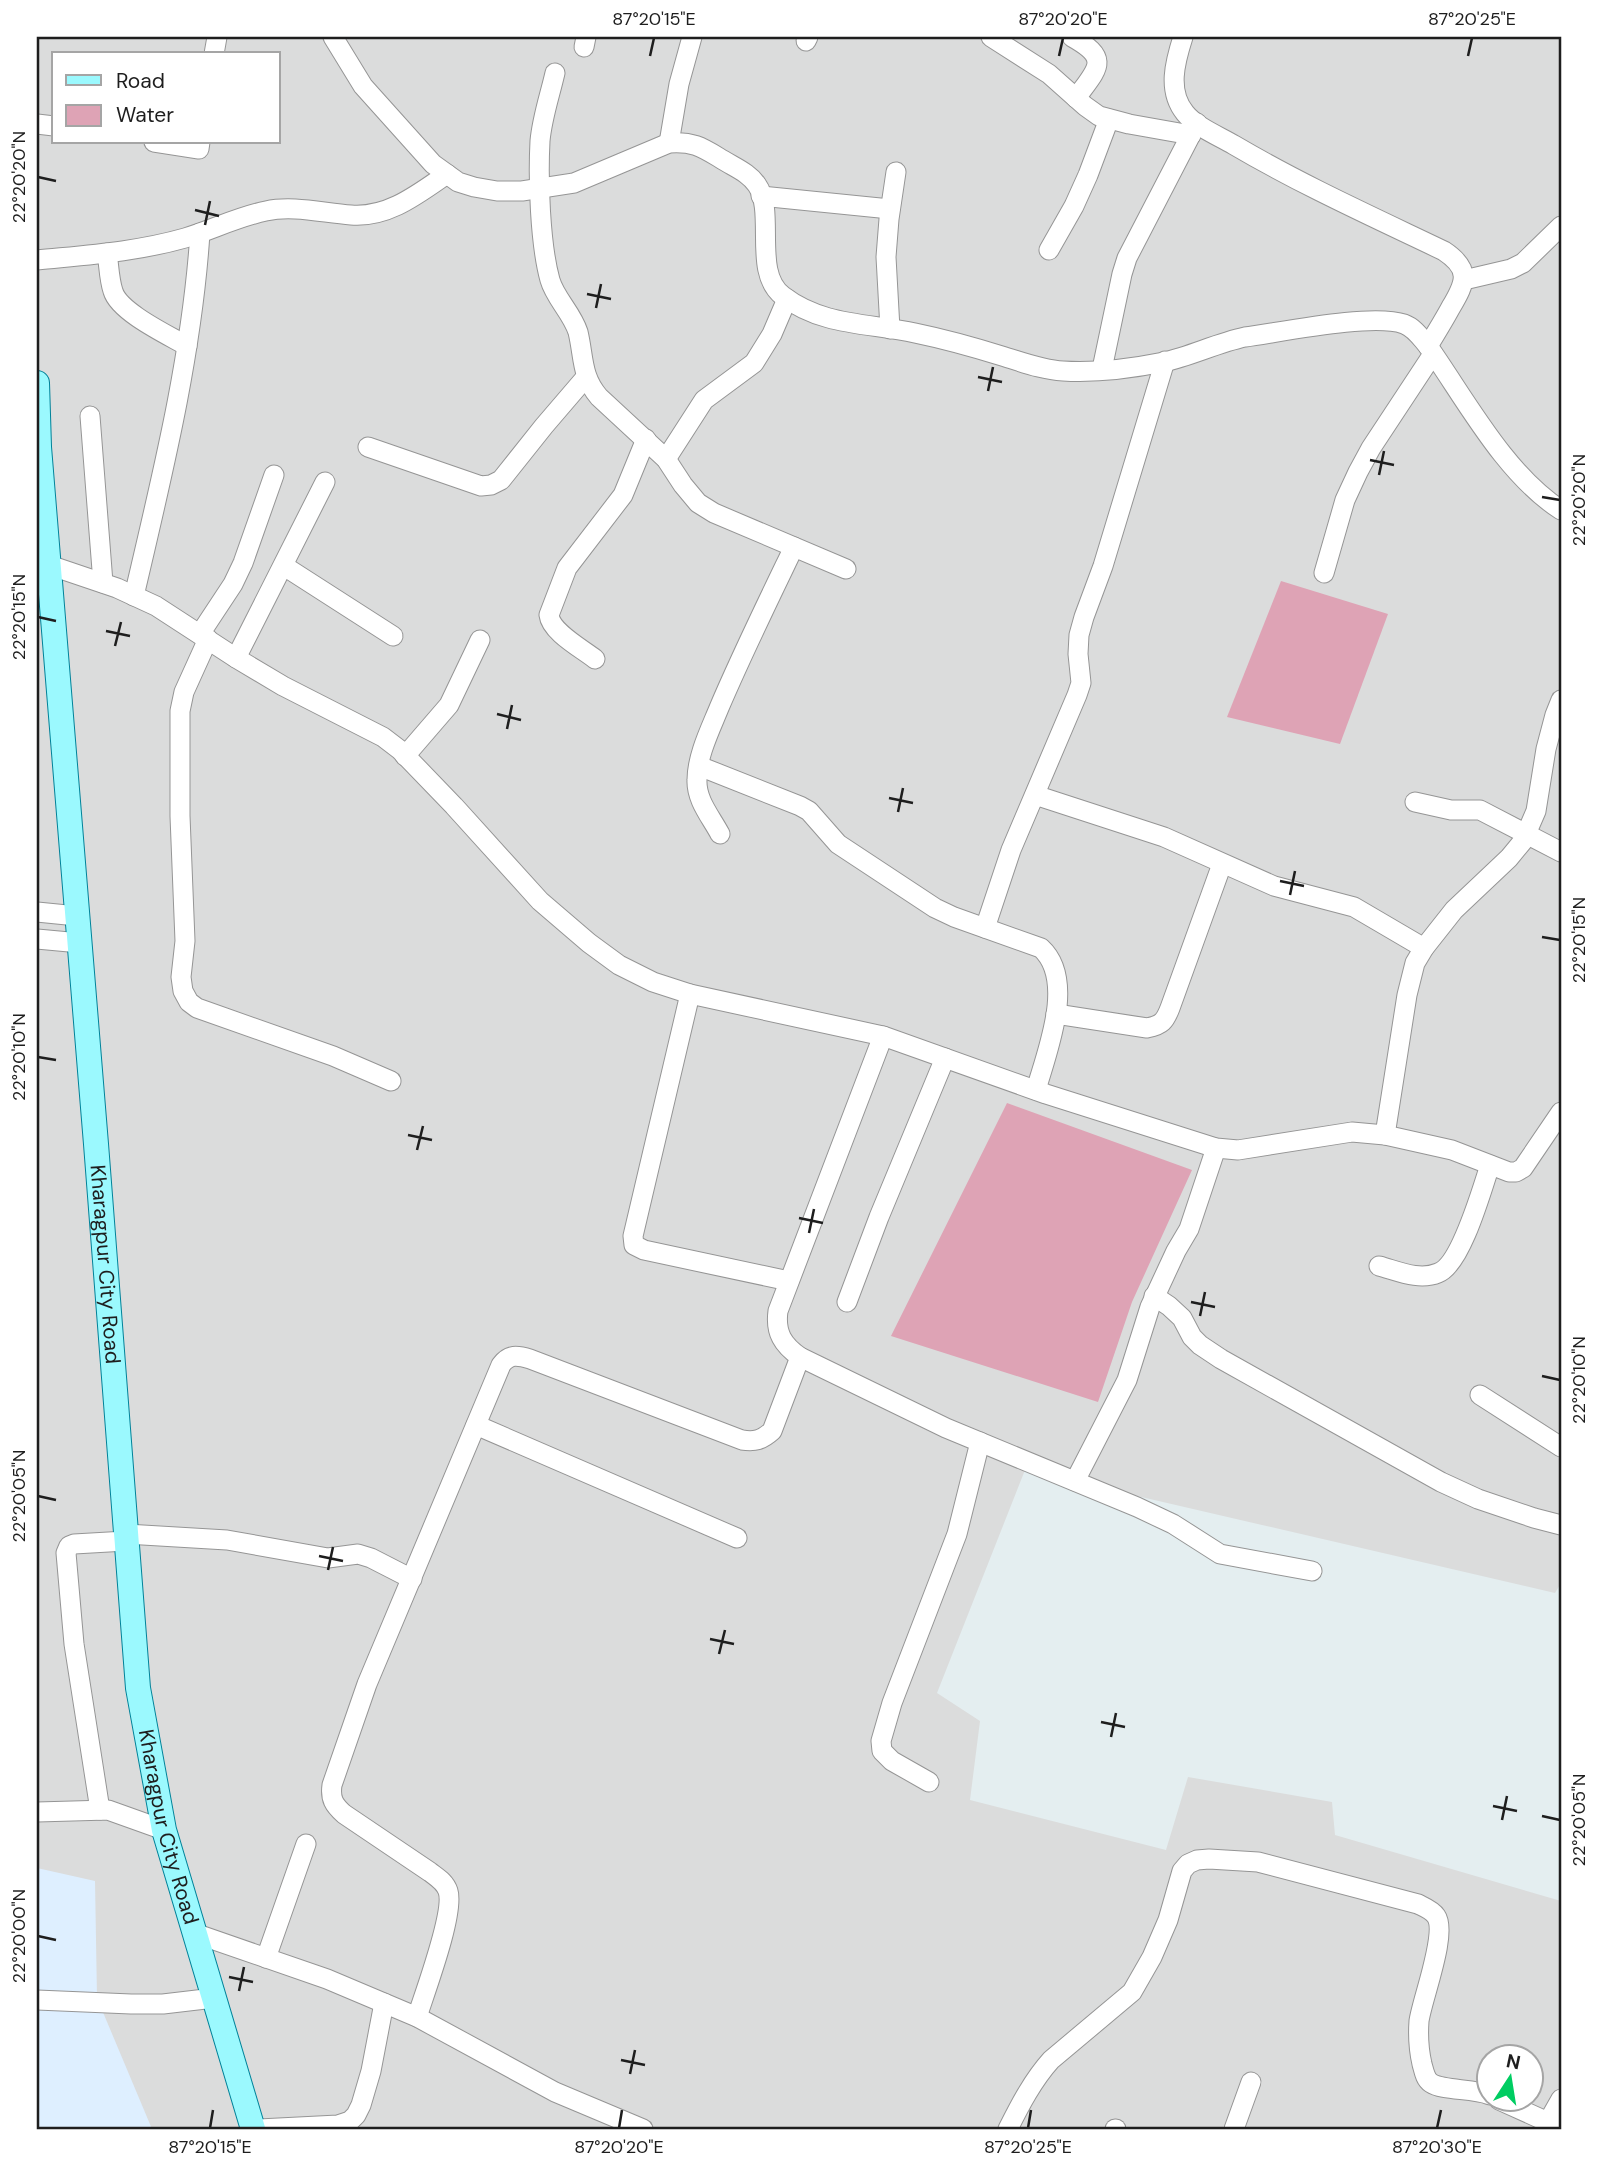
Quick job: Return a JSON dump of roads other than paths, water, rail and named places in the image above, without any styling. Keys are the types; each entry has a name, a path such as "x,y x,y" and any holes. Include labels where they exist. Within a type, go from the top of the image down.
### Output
{"main road":[{"name":"Kharagpur City Road","path":"37,383 40,504 49,565 138,1688 164,1830 253,2129"}],"street":[{"path":"333,37 363,86 433,164 458,182 474,187 497,191 540,190 574,183 669,143 685,142 702,148 749,175 759,188 766,261 780,294 815,313 850,325 936,338 1062,371 1165,362 1245,337 1361,321 1404,324 1414,329 1431,350 1509,463 1528,485 1561,510"},
{"path":"669,143 679,84 692,37"},
{"path":"991,37 1049,74 1099,116 1194,129 1444,251 1460,262 1464,280 1457,298 1431,350 1358,472 1345,500 1324,573"},
{"path":"1072,37 1091,48 1098,64 1076,98"},
{"path":"1183,37 1174,70 1175,92 1194,129"},
{"path":"555,73 540,139 540,190 545,260 551,284 577,330 589,386 666,459 698,503 714,513 846,569"},
{"path":"1049,250 1079,196 1109,119"},
{"path":"1102,369 1127,258 1194,129"},
{"path":"167,144 199,149 200,144"},
{"path":"890,329 886,257 896,172"},
{"path":"37,260 138,250 281,208 354,216 371,214 411,200 447,174"},
{"path":"761,196 890,209"},
{"path":"1464,280 1511,269 1523,263 1561,226"},
{"path":"135,596 170,442 195,292 200,233"},
{"path":"107,253 113,293 119,302 129,311 187,346"},
{"path":"666,459 704,400 754,363 772,334 787,299"},
{"path":"985,928 1011,850 1081,683 1079,635 1103,566 1165,362"},
{"path":"368,447 481,486 491,485 501,480 586,377"},
{"path":"90,416 103,583"},
{"path":"595,659 555,629 550,623 549,615 567,568 623,495 646,439"},
{"path":"274,475 243,563 204,637 180,711 180,816 185,941 181,977 183,991 189,1002 197,1008 333,1056 391,1081"},
{"path":"236,659 325,482"},
{"path":"720,834 698,793 699,766 711,728 741,654 794,547"},
{"path":"49,565 103,583 156,606 236,659 383,737 454,806 540,901 619,965 653,982 690,995 883,1036 1036,1090 1216,1148 1238,1150 1352,1132 1385,1135 1452,1150 1490,1166 1516,1172 1523,1168 1561,1112"},
{"path":"284,566 393,636"},
{"path":"405,756 449,705 480,640"},
{"path":"1385,1135 1406,995 1413,970 1424,948 1454,910 1509,858 1526,834 1536,811 1546,749 1561,699"},
{"path":"699,766 809,811 838,844 935,908 1041,948 1054,965 1056,1014 1036,1090"},
{"path":"1035,795 1164,837 1291,892 1354,907 1424,948"},
{"path":"1415,802 1451,810 1480,810 1561,852"},
{"path":"1056,1014 1147,1028 1160,1026 1170,1008 1222,864"},
{"path":"37,912 77,916"},
{"path":"37,939 80,943"},
{"path":"690,995 633,1236 634,1245 644,1250 789,1281"},
{"path":"883,1036 778,1311 777,1324 787,1348 800,1357 946,1428 1173,1524 1220,1554 1312,1571"},
{"path":"848,1302 879,1217 945,1058"},
{"path":"1075,1481 1127,1380 1154,1296 1189,1229 1216,1148"},
{"path":"1379,1266 1411,1275 1436,1274 1446,1269 1459,1249 1490,1166"},
{"path":"1154,1296 1182,1318 1192,1337 1200,1345 1368,1442 1478,1499 1561,1525"},
{"path":"417,2017 446,1922 450,1904 449,1892 443,1882 344,1814 331,1797 332,1785 367,1684 501,1365 506,1358 517,1355 742,1440 754,1441 764,1438 772,1431 800,1357"},
{"path":"1480,1395 1561,1447"},
{"path":"476,1424 737,1538"},
{"path":"929,1782 892,1761 882,1751 881,1741 892,1703 957,1534 980,1442"},
{"path":"100,1810 74,1644 66,1553 69,1546 126,1538 227,1540 328,1558 358,1554 412,1579"},
{"path":"37,1812 100,1810 124,1814 164,1830"},
{"path":"266,1958 306,1844"},
{"path":"1008,2129 1040,2072 1132,1992 1152,1957 1168,1920 1182,1871 1188,1864 1209,1859 1258,1862 1418,1904 1429,1910 1437,1917 1440,1936 1419,2021 1419,2042 1425,2077 1431,2084 1476,2091"},
{"path":"194,1933 327,1979 417,2017 555,2092 643,2129"},
{"path":"37,2000 163,2004 214,1998"},
{"path":"259,2129 338,2125 356,2115 371,2071 384,2003"},
{"path":"1234,2129 1251,2082"},
{"path":"1531,2114 1555,2125 1561,2099"}],"water":[{"path":"1281,581 1388,614 1340,744 1227,717"},
{"path":"1007,1103 1192,1170 1132,1302 1098,1402 891,1336"}]}
